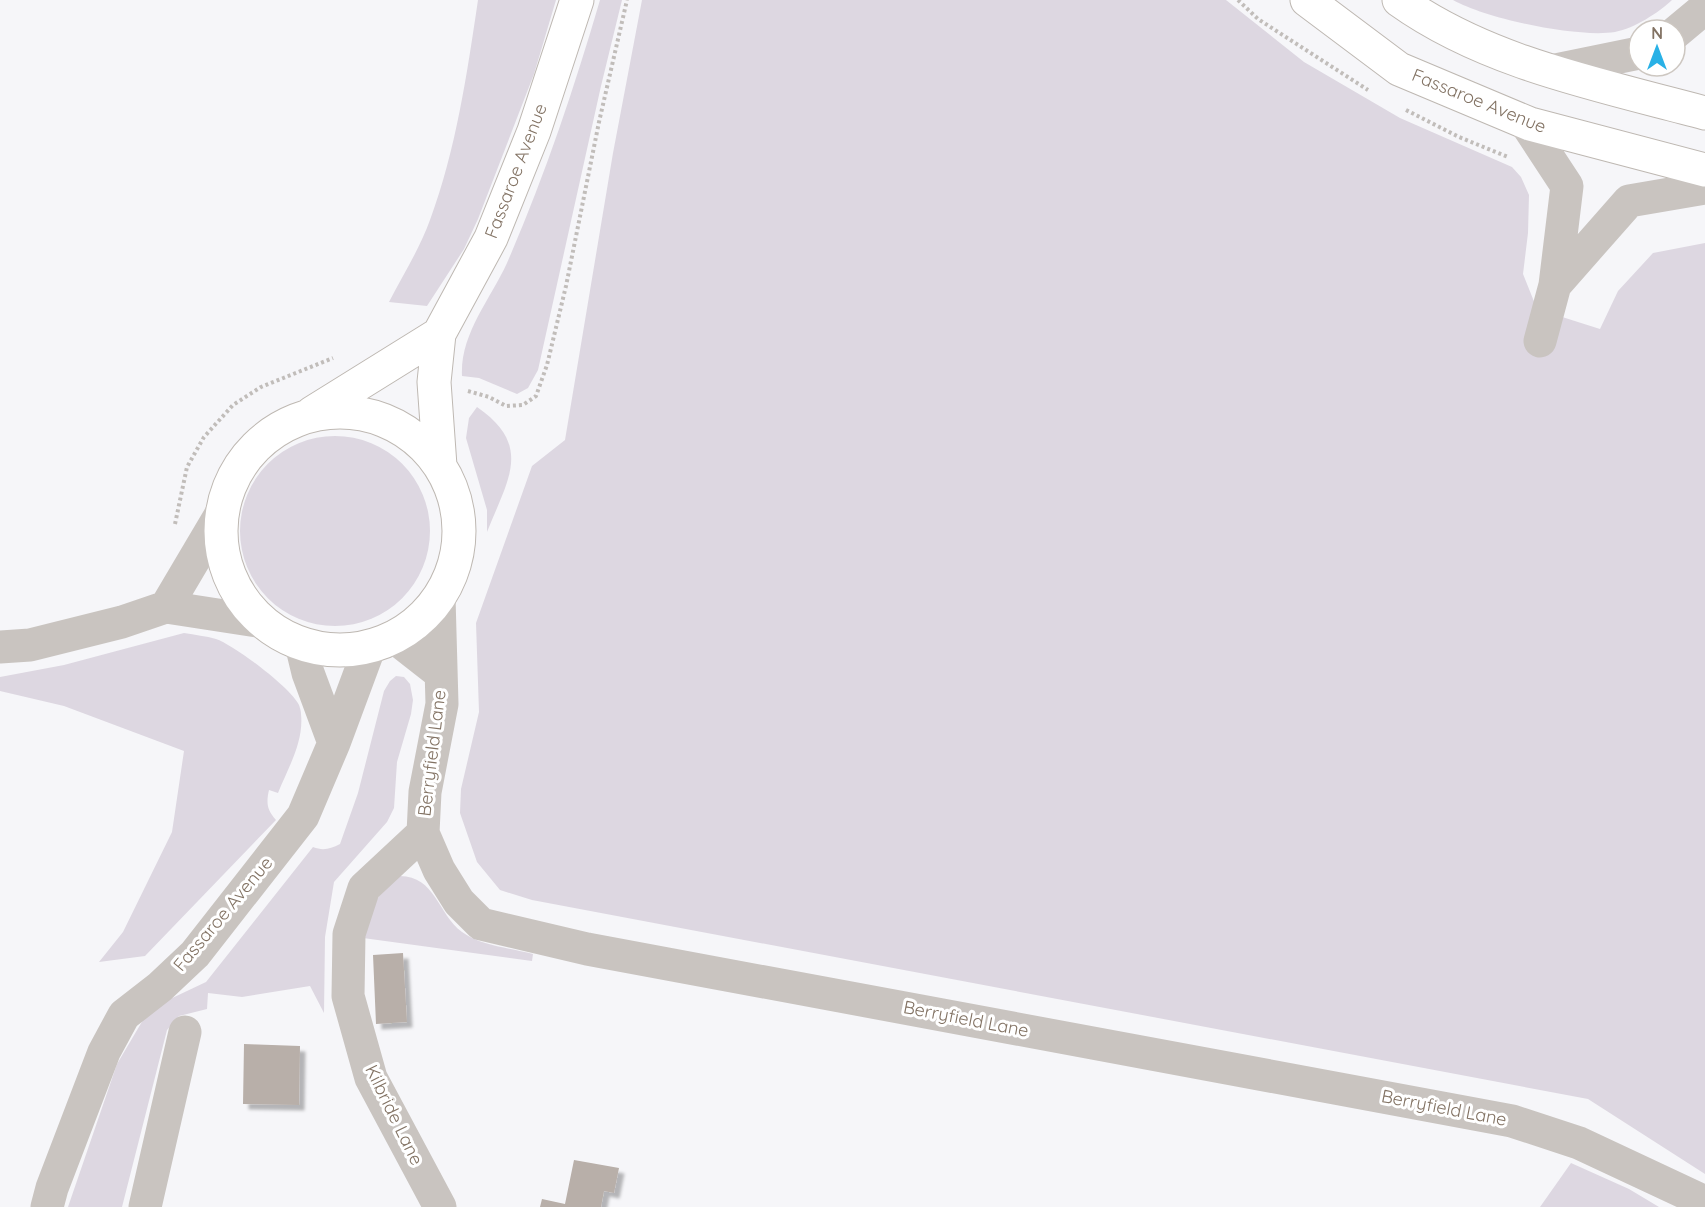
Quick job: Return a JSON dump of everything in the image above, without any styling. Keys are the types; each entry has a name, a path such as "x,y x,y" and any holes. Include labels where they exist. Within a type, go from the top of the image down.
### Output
{"street":[{"name":"Fassaroe Avenue","path":"439,334 491,238 534,131 577,0"},
{"name":"Fassaroe Avenue","path":"1306,0 1399,69 1524,122 1705,170"},
{"path":"1399,0 1425,19 1489,48 1551,71 1705,113"},
{"path":"1687,23 1705,8"},
{"path":"1551,71 1627,55"},
{"path":"1524,122 1567,186 1555,285 1540,341"},
{"path":"1555,285 1629,201 1705,188"},
{"path":"166,607 221,514 231,481 249,453 274,430 305,417 439,334"},
{"path":"439,334 434,382 440,466"},
{"path":"221,514 222,554 237,591 263,622 281,635 301,644 335,650 382,642 419,620 439,597 454,566 459,531 454,497 440,466 414,437 381,419 343,411 305,417"},
{"name":"Berryfield Lane","path":"439,597 442,704 424,792 423,833 439,870 459,902 481,924 587,949 1512,1121 1579,1143 1705,1202"},
{"path":"0,647 30,645 122,622 166,607 263,622"},
{"name":"Fassaroe Avenue","path":"47,1207 52,1188 104,1052 124,1015 160,987 195,954 303,816 334,743 382,642"},
{"path":"382,642 440,673"},
{"path":"301,644 308,673 334,743"},
{"name":"Kilbride Lane","path":"423,833 364,888 349,934 348,996 371,1078 440,1207"},
{"path":"145,1207 185,1032"}],"shaded area":[{"path":"478,0 556,0 534,74 478,219 464,249 427,306 389,302 430,220 447,166 460,112"},
{"path":"600,0 622,0 538,370 528,388 517,394 479,378 462,376 466,346 477,318 507,263 546,166"},
{"path":"642,0 1226,0 1304,62 1400,118 1512,167 1521,177 1529,195 1528,233 1523,274 1537,309 1600,329 1618,291 1653,253 1705,243 1705,1174 1588,1099 532,900 500,890 477,862 460,813 461,789 479,712 476,623 532,466 565,440 613,153"},
{"path":"1453,0 1672,0 1648,18 1627,18 1627,28 1615,32 1599,33 1556,30 1509,20"},
{"path":"477,407 495,421 505,436 510,450 511,465 508,480 487,532 487,510 466,438 469,418"},
{"path":"335,436 353,438 371,444 388,452 402,464 414,478 422,495 428,513 430,531 428,549 422,567 414,584 402,598 388,610 371,618 353,624 335,626 317,624 299,618 282,610 268,598 256,584 248,567 242,549 240,531 242,513 248,495 256,478 268,464 282,452 299,444 317,438"},
{"path":"184,633 216,639 224,643 261,668 285,688 301,711 298,745 278,793 269,790 268,806 276,820 145,956 99,962 123,932 172,832 184,751 64,706 0,691 0,677 64,665"},
{"path":"396,676 404,677 410,684 413,700 397,762 394,808 387,822 334,882 325,937 324,1013 310,986 242,997 208,993 207,1009 179,1016 167,1030 122,1207 68,1207 117,1064 143,1020 168,1000 206,982 313,847 326,849 340,844 358,793 384,691"},
{"path":"400,876 421,882 429,889 447,916 462,932 487,944 533,954 532,961 363,938 375,903 385,888"},
{"path":"1571,1163 1629,1189 1659,1207 1540,1207"}],"building":[{"path":"403,953 407,1022 376,1024 373,955"},
{"path":"244,1044 300,1046 299,1105 243,1104"},
{"path":"574,1160 619,1168 614,1193 604,1191 601,1207 540,1207 542,1199 565,1204"}]}
